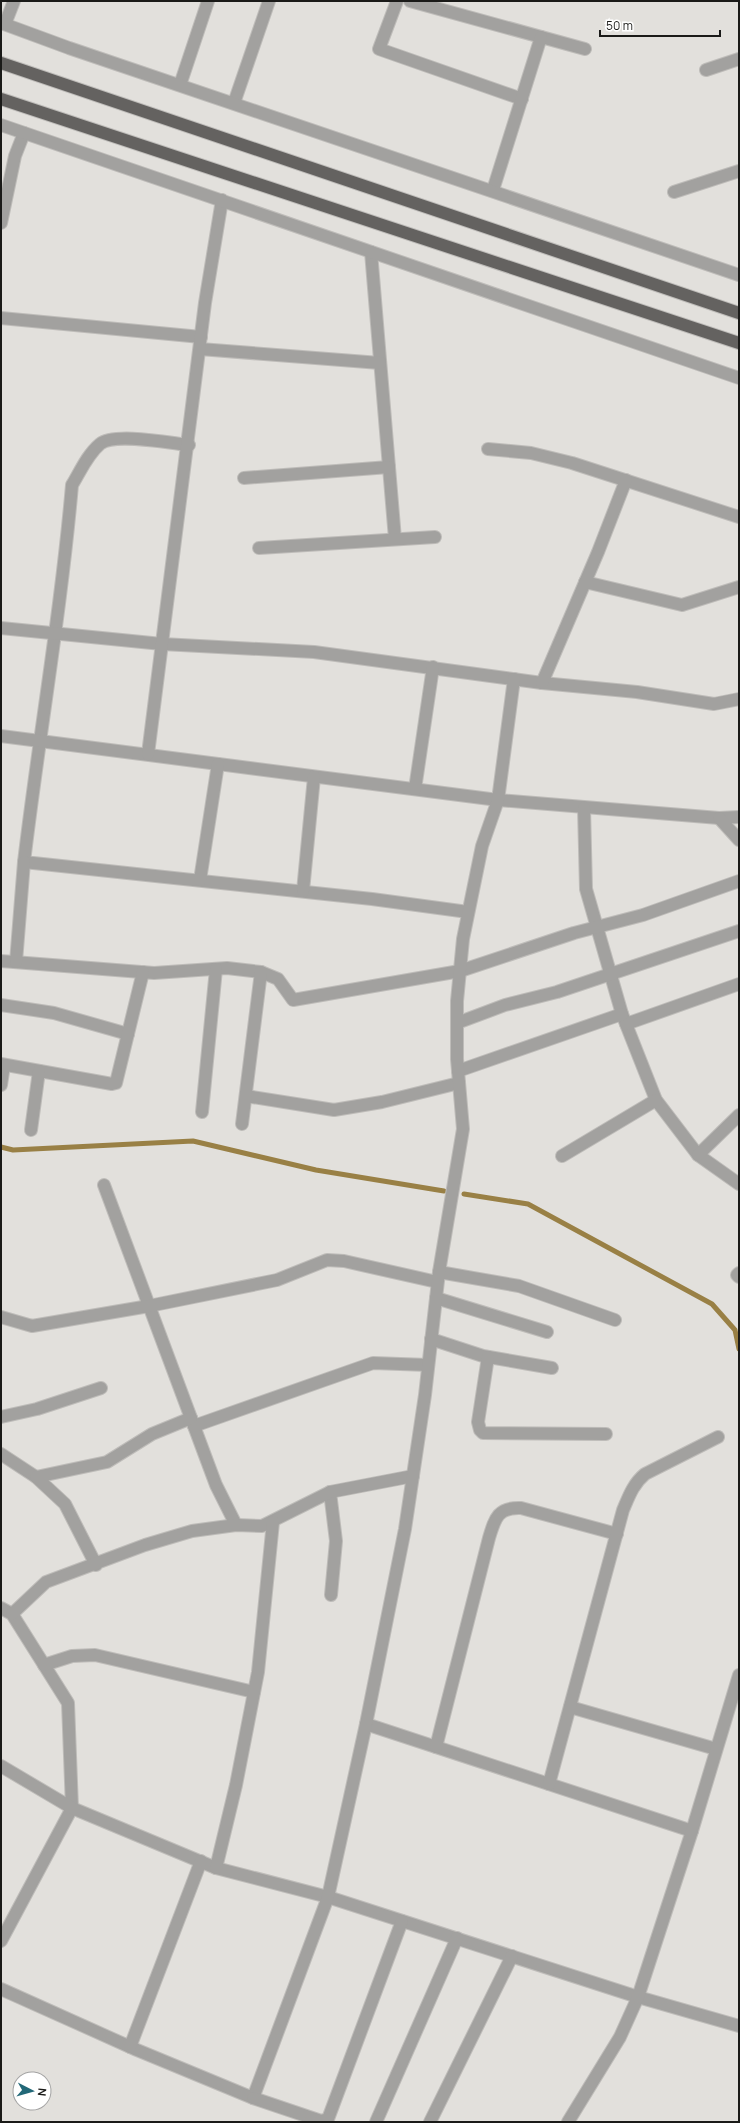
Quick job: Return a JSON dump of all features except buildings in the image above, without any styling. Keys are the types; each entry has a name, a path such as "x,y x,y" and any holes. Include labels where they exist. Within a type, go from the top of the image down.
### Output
{"highway":[{"path":"1,63 739,313"},
{"path":"1,99 739,343"}],"street":[{"path":"14,1 3,23 180,85 493,190 739,275"},
{"path":"180,85 208,1"},
{"path":"234,103 268,1"},
{"path":"396,1 379,49 522,99"},
{"path":"410,1 585,49"},
{"path":"493,190 542,37"},
{"path":"706,70 739,59"},
{"path":"1,125 739,378"},
{"path":"1,223 15,156 24,133"},
{"path":"674,192 739,171"},
{"path":"148,754 201,343 222,200"},
{"path":"371,252 394,539"},
{"path":"1,318 201,343 380,363"},
{"path":"16,962 24,862 39,741 55,635 72,486 85,462 100,444 114,438 189,445"},
{"path":"488,449 531,453 572,463 739,517"},
{"path":"244,478 388,467"},
{"path":"542,683 626,480"},
{"path":"259,548 434,537"},
{"path":"585,582 682,605 739,587"},
{"path":"1,628 55,635 162,644 314,652 542,683 638,692 714,704 739,699"},
{"path":"415,790 433,667"},
{"path":"253,2098 328,1897 366,1724 405,1529 428,1365 438,1277 463,1129 458,1071 457,1023 463,939 482,846 498,800 514,679"},
{"path":"1,736 498,800 719,818 739,816"},
{"path":"200,880 218,764"},
{"path":"303,892 314,777"},
{"path":"584,808 586,889 624,1019 656,1100 698,1155 739,1184"},
{"path":"719,818 739,840"},
{"path":"24,862 200,880 468,912"},
{"path":"1,961 143,972 216,969 261,972 278,979 293,1000 460,971 574,933 643,915 739,881"},
{"path":"457,1023 504,1005 557,992 739,931"},
{"path":"202,1112 216,969"},
{"path":"1,1085 2,1065 114,1084 118,1081 143,972"},
{"path":"242,1124 261,972"},
{"path":"458,1071 739,984"},
{"path":"1,1004 54,1013 128,1034"},
{"path":"31,1130 39,1071"},
{"path":"246,1096 334,1110 382,1102 459,1083"},
{"path":"562,1156 656,1100"},
{"path":"698,1155 739,1115"},
{"path":"104,1185 216,1485 236,1525"},
{"path":"1,1317 32,1326 149,1306 277,1280 327,1260 438,1277 519,1286 615,1320"},
{"path":"739,1272 737,1275 739,1277"},
{"path":"436,1298 547,1332"},
{"path":"431,1339 488,1357 552,1368"},
{"path":"488,1357 478,1422 480,1430 483,1433 606,1434"},
{"path":"36,1477 107,1462 152,1434 373,1363 428,1365"},
{"path":"1,1417 37,1409 101,1388"},
{"path":"549,1784 617,1534 630,1492 638,1480 645,1474 718,1437"},
{"path":"1,1454 36,1477 65,1504 96,1565"},
{"path":"1,1941 72,1808 68,1703 44,1665 6,1611 46,1582 96,1565 145,1545 185,1533 236,1525 262,1526 273,1522 330,1492 413,1476"},
{"path":"330,1492 336,1540 331,1595"},
{"path":"436,1747 489,1538 495,1521 501,1512 507,1508 521,1508 617,1534"},
{"path":"216,1868 236,1785 258,1672 273,1522"},
{"path":"44,1665 72,1656 95,1655 254,1692"},
{"path":"568,2122 620,2037 638,1997 692,1831 739,1675"},
{"path":"570,1707 716,1749"},
{"path":"366,1724 692,1831"},
{"path":"1,1766 72,1808 216,1868 328,1897 638,1997 739,2026"},
{"path":"130,2047 201,1861"},
{"path":"1,1989 130,2047 253,2098 321,2121 328,2119 402,1921"},
{"path":"376,2122 457,1938"},
{"path":"430,2122 512,1956"}],"waterway":[{"path":"1,1147 13,1150 193,1141 316,1170 444,1191"},
{"path":"464,1194 528,1204 712,1304 735,1330 739,1349"}]}
